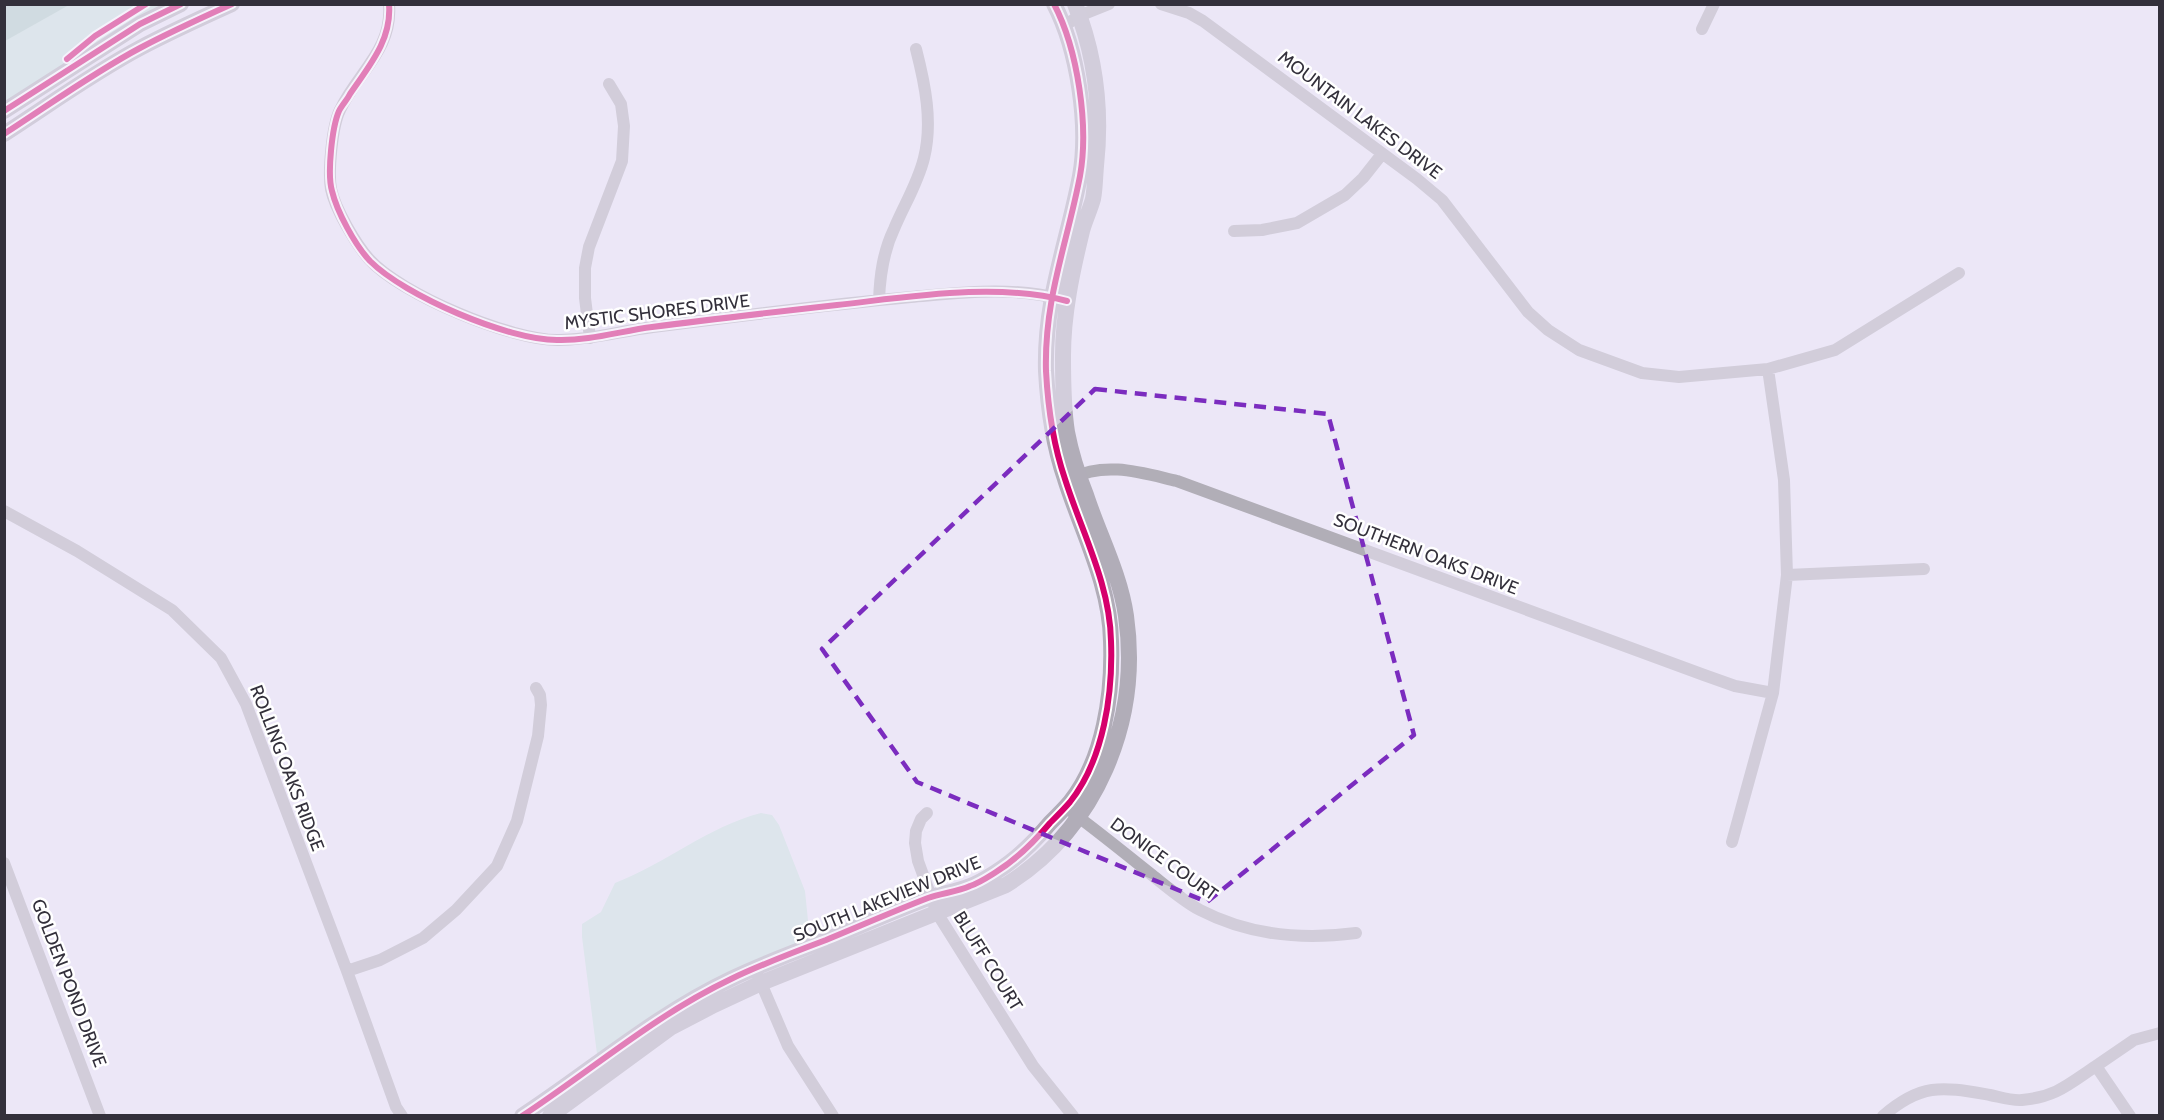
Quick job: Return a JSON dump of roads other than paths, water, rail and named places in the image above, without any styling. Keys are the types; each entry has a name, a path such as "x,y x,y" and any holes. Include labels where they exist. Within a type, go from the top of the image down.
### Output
{"street":[{"path":"4,111 140,24 181,4"},
{"path":"4,134 139,48 232,4"},
{"name":"MYSTIC SHORES DRIVE","path":"389,4 389,29 339,112 330,168 331,190 350,231 370,260 394,280 463,316 528,337 557,340 590,338 661,326 879,300 991,292 1023,292 1059,299"},
{"name":"SOUTH LAKEVIEW DRIVE","path":"1054,4 1065,26 1072,50 1079,89 1083,148 1059,299"},
{"path":"1065,26 1077,10 1109,4"},
{"name":"MOUNTAIN LAKES DRIVE","path":"1161,4 1189,13 1203,21 1417,178 1442,200 1528,312 1548,330 1579,350 1642,373 1679,378 1768,369 1835,350 1959,273"},
{"path":"1702,29 1714,4"},
{"name":"SOUTH LAKEVIEW DRIVE","path":"550,1116 650,1024 732,978 758,976 937,913 1006,885 1029,871 1079,818 1106,772 1123,712 1128,662 1126,615 1121,594 1052,432 1048,399 1046,338 1093,198 1099,138 1096,85 1090,46 1077,10"},
{"path":"879,300 880,270 893,231 917,182 925,157 928,117 926,88 916,49"},
{"path":"590,338 585,298 585,268 589,247 622,161 624,126 621,104 609,84"},
{"path":"1233,231 1262,230 1297,223 1345,195 1363,178 1382,154"},
{"path":"1732,842 1773,693 1787,575 1784,480 1768,369"},
{"name":"SOUTHERN OAKS DRIVE","path":"1072,477 1091,471 1124,469 1177,481 1704,675 1736,686 1773,693"},
{"name":"SOUTH LAKEVIEW DRIVE","path":"758,976 932,897 970,886 998,871 1029,848 1065,807 1079,787 1099,745 1109,699 1112,640 1105,593 1072,477"},
{"name":"ROLLING OAKS RIDGE","path":"4,511 78,551 172,610 221,658 246,704 398,1113"},
{"path":"1787,575 1924,568"},
{"path":"347,971 380,960 423,938 456,910 497,866 516,820 538,736 541,705 540,695 536,688"},
{"name":"DONICE COURT","path":"1065,807 1173,892 1198,909 1216,917 1259,931 1293,936 1327,937 1356,933"},
{"name":"BLUFF COURT","path":"927,813 921,819 916,831 915,843 918,861 937,913 1033,1066 1073,1116"},
{"name":"GOLDEN POND DRIVE","path":"4,864 100,1116"},
{"path":"758,976 788,1046 833,1116"},
{"path":"1883,1116 1903,1100 1924,1090 1948,1088 2020,1100 2056,1093 2134,1040 2160,1033"},
{"path":"2096,1066 2130,1116"},
{"name":"SOUTH LAKEVIEW DRIVE","path":"522,1116 594,1074"}]}
